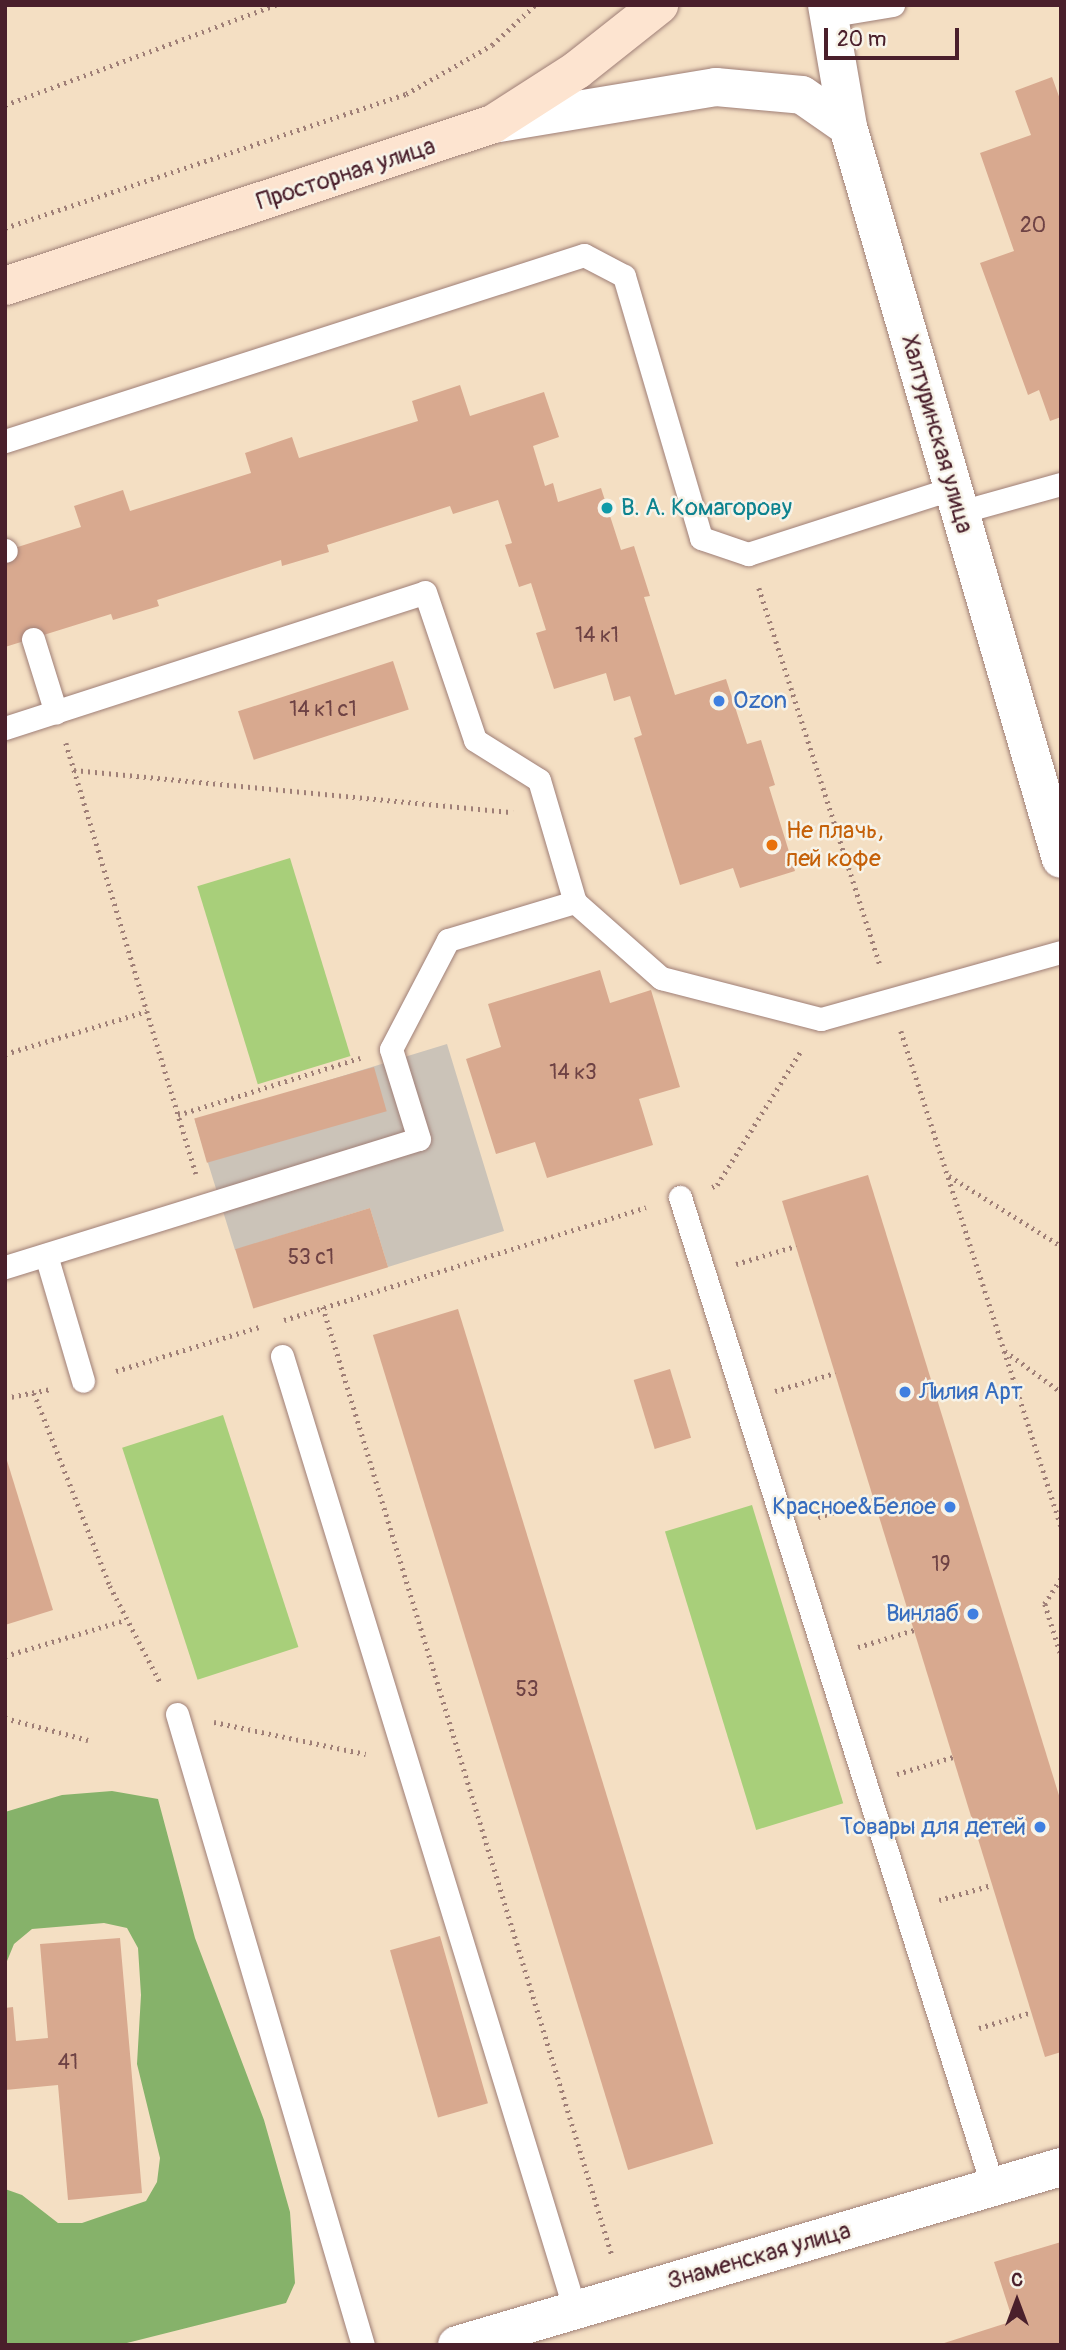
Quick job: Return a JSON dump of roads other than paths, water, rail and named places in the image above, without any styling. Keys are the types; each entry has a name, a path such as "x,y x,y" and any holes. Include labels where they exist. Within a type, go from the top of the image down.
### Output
{"main road":[{"name":"Просторная улица","path":"5,286 493,124 577,70 659,5"}],"street":[{"name":"Халтуринская улица","path":"827,11 848,127 1061,859"},
{"path":"493,124 716,87 802,95 848,127"},
{"name":"Знаменская улица","path":"457,2345 1061,2167"}],"lane":[{"path":"827,11 893,5"},
{"path":"5,441 584,255 624,276 701,538 748,554 956,500 1061,484"},
{"path":"5,728 425,592 475,740 539,780 575,902 661,978 821,1019 1061,952"},
{"path":"33,639 56,713"},
{"path":"5,1268 419,1139 391,1049 448,940 575,902"},
{"path":"680,1197 993,2187"},
{"path":"46,1255 83,1381"},
{"path":"282,1356 410,1763 575,2310"},
{"path":"177,1714 363,2345"}],"place":[{"name":"В. А. Комагорову","path":"607,508"},
{"name":"Ozon","path":"719,701"},
{"name":"Не плачь, пей кофе","path":"772,845"},
{"name":"Лилия Арт","path":"905,1392"},
{"name":"Красное&Белое","path":"950,1507"},
{"name":"Винлаб","path":"973,1614"},
{"name":"Товары для детей","path":"1040,1827"}]}
